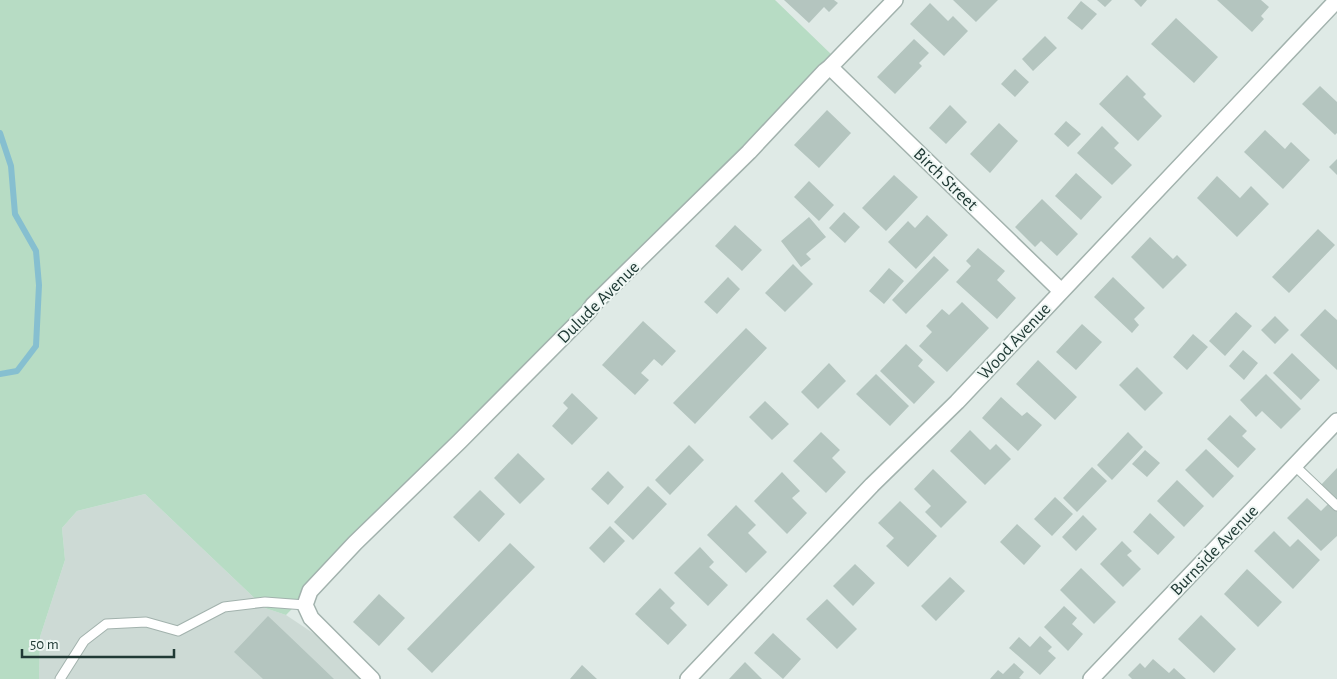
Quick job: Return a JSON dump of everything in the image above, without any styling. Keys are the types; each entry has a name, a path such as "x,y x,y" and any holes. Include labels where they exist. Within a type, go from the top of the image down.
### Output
{"street":[{"name":"Dulude Avenue","path":"305,605 310,591 355,543 460,441 593,305 749,152 825,70 895,0"},
{"name":"Wood Avenue","path":"688,679 872,485 957,402 1337,0"},
{"name":"Birch Street","path":"830,67 1061,291"},
{"name":"Burnside Avenue","path":"1091,679 1337,421"},
{"path":"305,605 311,618 372,679"}],"lane":[{"path":"1295,466 1337,506"},
{"path":"60,679 84,641 106,624 146,622 178,631 224,608 265,602 305,605"}],"shaded area":[{"path":"145,494 265,608 286,615 334,647 368,679 39,679 40,637 65,560 62,528 77,511"}],"green space":[{"path":"0,0 775,0 833,56 286,615 265,608 145,494 77,511 62,528 65,560 40,637 39,679 0,679"}],"building":[{"path":"784,0 834,0 838,3 829,12 824,7 809,23"},
{"path":"953,0 998,0 976,22"},
{"path":"1097,0 1112,0 1105,7"},
{"path":"1134,0 1147,0 1141,7"},
{"path":"1217,0 1261,0 1269,7 1261,16 1264,19 1252,32"},
{"path":"1081,1 1097,14 1082,30 1067,18"},
{"path":"930,3 948,21 953,16 968,31 944,56 910,24"},
{"path":"1176,18 1218,57 1194,83 1151,44"},
{"path":"1045,36 1057,48 1033,71 1022,59"},
{"path":"914,39 929,53 919,63 922,66 895,94 877,77"},
{"path":"1015,69 1029,82 1015,97 1001,84"},
{"path":"1127,75 1146,94 1143,97 1162,116 1138,141 1099,104"},
{"path":"1320,86 1337,102 1337,133 1335,135 1302,104"},
{"path":"950,105 967,122 946,144 929,128"},
{"path":"827,110 851,133 819,168 794,145"},
{"path":"1066,121 1081,134 1068,147 1054,134"},
{"path":"999,123 1018,141 990,173 970,154"},
{"path":"1102,126 1119,143 1114,148 1132,165 1112,185 1077,153"},
{"path":"1265,130 1285,149 1291,142 1310,160 1283,189 1244,152"},
{"path":"1337,159 1337,175 1329,167"},
{"path":"1076,173 1102,197 1081,220 1055,196"},
{"path":"894,175 918,197 886,231 862,208"},
{"path":"1217,176 1240,198 1251,186 1269,204 1237,237 1197,198"},
{"path":"809,181 834,205 819,221 794,197"},
{"path":"1042,199 1078,234 1057,256 1041,241 1035,247 1015,227"},
{"path":"844,212 860,227 845,243 829,228"},
{"path":"927,215 948,235 916,269 888,242 908,221 915,228"},
{"path":"809,217 826,237 806,254 811,259 801,267 781,241"},
{"path":"735,225 762,250 742,271 715,246"},
{"path":"1318,229 1335,245 1289,293 1272,277"},
{"path":"1150,237 1173,259 1177,255 1187,265 1163,289 1131,257"},
{"path":"978,248 1005,271 997,280 1016,298 997,319 956,282 971,266 966,261"},
{"path":"934,256 949,270 906,314 892,300"},
{"path":"793,264 813,284 785,312 765,293"},
{"path":"889,268 904,281 884,304 869,291"},
{"path":"728,277 740,289 717,314 704,302"},
{"path":"1113,277 1145,308 1134,319 1139,325 1132,333 1094,297"},
{"path":"962,302 989,328 947,372 919,346 932,332 926,326 942,309 949,315"},
{"path":"1325,309 1337,320 1337,370 1300,335"},
{"path":"1236,312 1252,326 1225,356 1209,341"},
{"path":"1275,316 1289,330 1275,344 1261,330"},
{"path":"643,321 676,351 662,366 654,359 641,373 649,380 635,395 602,365"},
{"path":"1082,324 1102,342 1076,370 1056,352"},
{"path":"746,328 767,348 695,424 673,403"},
{"path":"1193,334 1208,347 1187,370 1173,357"},
{"path":"906,344 923,360 918,366 935,382 914,404 880,371"},
{"path":"1243,350 1258,363 1244,380 1229,366"},
{"path":"1292,353 1320,380 1301,400 1273,373"},
{"path":"1038,360 1077,397 1055,420 1016,384"},
{"path":"829,363 846,381 818,409 801,392"},
{"path":"1137,367 1163,393 1145,411 1119,385"},
{"path":"876,374 909,406 890,426 856,394"},
{"path":"1266,374 1301,409 1281,429 1262,411 1256,417 1240,400"},
{"path":"572,393 598,418 572,445 552,426 568,408 563,403"},
{"path":"1001,397 1022,416 1027,412 1042,425 1018,451 982,418"},
{"path":"765,401 789,424 772,440 749,417"},
{"path":"1230,415 1247,431 1242,436 1256,449 1238,468 1207,439"},
{"path":"970,430 990,450 996,444 1011,459 985,485 950,451"},
{"path":"821,432 840,450 832,458 846,472 826,493 793,461"},
{"path":"1128,432 1143,447 1112,480 1097,465"},
{"path":"689,445 704,460 670,495 655,480"},
{"path":"1206,449 1234,476 1213,498 1185,470"},
{"path":"1145,450 1160,463 1147,477 1132,464"},
{"path":"518,453 545,479 520,504 494,478"},
{"path":"1092,467 1107,481 1077,512 1063,498"},
{"path":"1337,468 1337,502 1320,486"},
{"path":"933,469 967,502 941,528 925,512 931,506 914,489"},
{"path":"608,471 624,487 608,505 591,489"},
{"path":"782,472 800,491 792,498 807,513 787,534 754,501"},
{"path":"1177,480 1204,506 1184,527 1157,501"},
{"path":"648,486 667,504 633,540 614,522"},
{"path":"480,490 505,514 479,542 453,517"},
{"path":"1055,497 1073,514 1052,536 1034,519"},
{"path":"1307,498 1321,511 1329,503 1337,511 1337,536 1321,551 1287,518"},
{"path":"900,501 937,536 908,567 886,546 894,538 878,523"},
{"path":"736,505 756,525 748,533 767,552 746,573 707,535"},
{"path":"1150,513 1175,537 1158,555 1133,532"},
{"path":"1083,515 1097,529 1076,551 1062,537"},
{"path":"1017,524 1041,546 1024,565 1000,542"},
{"path":"610,526 625,541 604,563 589,548"},
{"path":"1274,531 1290,547 1298,539 1320,560 1293,589 1254,551"},
{"path":"1122,541 1132,551 1127,555 1141,569 1123,587 1100,564"},
{"path":"510,543 535,567 432,673 407,649"},
{"path":"700,547 714,562 709,567 728,585 708,606 674,573"},
{"path":"855,564 875,583 853,606 833,586"},
{"path":"1081,568 1116,602 1094,624 1060,590"},
{"path":"1247,569 1282,602 1258,627 1224,594"},
{"path":"950,577 965,591 936,621 921,606"},
{"path":"660,588 675,603 670,608 687,625 668,645 635,614"},
{"path":"379,594 405,618 379,646 353,622"},
{"path":"827,599 857,629 837,649 806,619"},
{"path":"1064,606 1077,618 1072,624 1083,634 1068,651 1044,627"},
{"path":"1201,615 1236,649 1214,673 1178,639"},
{"path":"268,616 334,679 263,679 234,652"},
{"path":"773,633 801,659 783,679 754,653"},
{"path":"1040,636 1052,647 1048,651 1056,658 1040,675 1009,648 1019,637 1030,647"},
{"path":"1153,659 1169,673 1174,668 1186,679 1132,679 1128,675 1140,663 1145,668"},
{"path":"745,662 762,679 729,679"},
{"path":"1014,663 1024,672 1019,678 1021,679 990,679 998,670 1003,674"},
{"path":"582,665 597,679 570,679"}],"waterway":[{"path":"0,133 11,166 15,214 36,251 39,285 36,346 17,371 0,374"}]}
